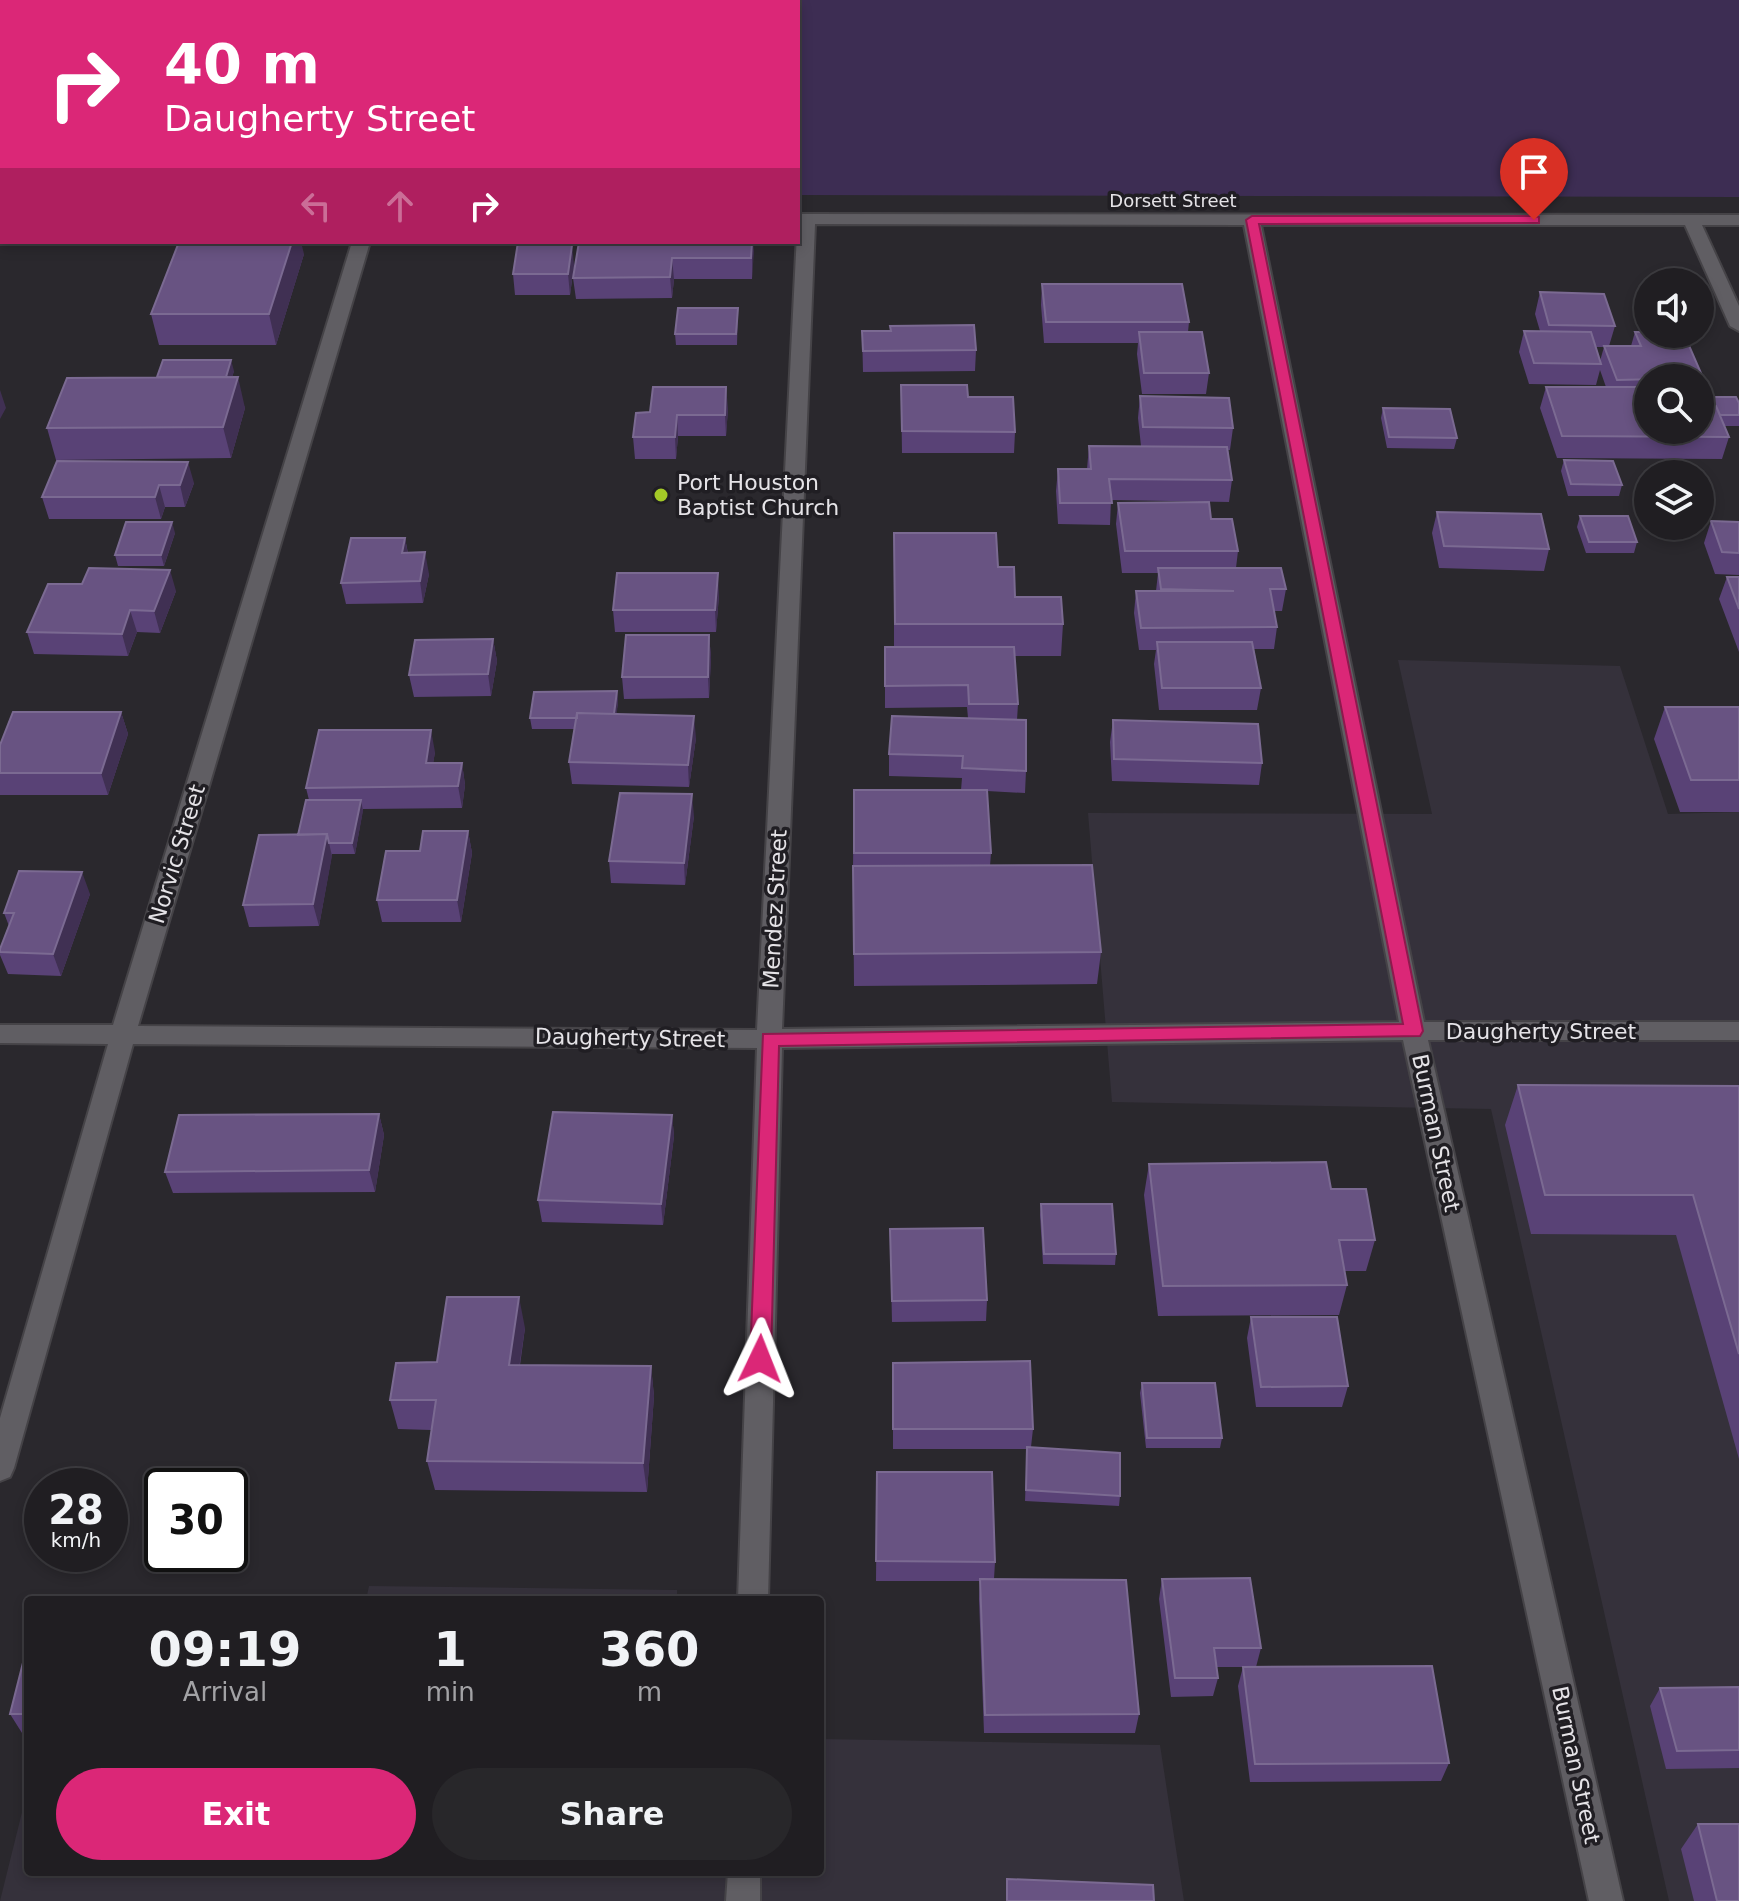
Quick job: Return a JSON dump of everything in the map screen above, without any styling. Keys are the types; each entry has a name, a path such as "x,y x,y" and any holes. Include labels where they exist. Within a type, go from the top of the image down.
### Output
{"street":[{"name":"Dorsett Street","path":"802,219 1739,220"},
{"name":"Mendez Street","path":"753,1596 770,1039 802,219"},
{"name":"Burman Street","path":"1252,220 1414,1031 1606,1901"},
{"path":"1691,220 1739,326"},
{"name":"Norvic Street","path":"0,1468 124,1033 360,244"},
{"name":"Daugherty Street","path":"0,1034 770,1039 1414,1031 1739,1031"},
{"path":"743,1901 744,1876"}],"shaded area":[{"path":"800,0 1739,0 1739,197 800,195"},
{"path":"1398,660 1620,666 1668,814 1739,812 1739,1901 1669,1901 1491,1109 1112,1102 1088,813 1432,814"},
{"path":"369,1586 677,1590 677,1596 367,1596"},
{"path":"824,1739 1160,1745 1184,1901 0,1901 24,1804 24,1876 824,1876"}],"building":[{"path":"178,244 291,244 269,314 151,314"},
{"path":"518,244 572,245 568,274 513,274"},
{"path":"579,244 752,244 751,258 672,258 670,277 573,278"},
{"path":"1042,284 1182,284 1189,322 1046,322"},
{"path":"1540,292 1604,294 1615,326 1549,325"},
{"path":"678,308 738,308 736,334 675,334"},
{"path":"974,325 976,350 863,351 862,331 891,331 890,326"},
{"path":"1524,331 1591,332 1601,364 1534,363"},
{"path":"1139,332 1202,332 1209,373 1144,373"},
{"path":"1604,346 1690,348 1697,364 1634,364 1634,380 1617,380"},
{"path":"163,360 231,360 226,377 157,377"},
{"path":"238,377 223,427 47,428 67,378"},
{"path":"901,385 967,385 968,397 1013,397 1015,432 902,431"},
{"path":"653,387 726,387 725,415 677,415 675,437 633,437 636,413 650,412"},
{"path":"1546,387 1634,387 1634,436 1562,436"},
{"path":"1140,396 1229,398 1233,428 1143,427"},
{"path":"1714,397 1736,397 1739,415 1720,415"},
{"path":"1714,406 1716,406 1729,437 1714,437"},
{"path":"1383,408 1450,409 1457,438 1389,437"},
{"path":"1089,446 1227,447 1232,480 1109,479 1112,503 1060,503 1058,469 1091,469"},
{"path":"1564,460 1613,461 1622,485 1571,484"},
{"path":"57,461 188,462 180,485 159,485 155,497 42,497"},
{"path":"1209,502 1211,519 1232,519 1238,551 1125,551 1118,503"},
{"path":"1437,512 1541,514 1549,549 1444,546"},
{"path":"1580,516 1628,516 1637,542 1589,542"},
{"path":"1714,521 1739,522 1739,553 1722,552"},
{"path":"126,522 172,522 161,555 115,555"},
{"path":"894,533 996,533 998,567 1014,567 1015,597 1061,597 1063,624 895,624"},
{"path":"351,538 405,538 402,553 425,552 420,581 341,583"},
{"path":"89,568 170,570 154,611 130,610 122,634 27,632 48,584 82,584"},
{"path":"1158,568 1281,568 1286,589 1270,589 1277,627 1141,628 1136,591 1234,591 1161,589"},
{"path":"617,573 718,573 715,610 613,610"},
{"path":"1727,577 1739,577 1739,609"},
{"path":"626,635 709,635 708,677 622,677"},
{"path":"493,639 488,674 409,675 415,640"},
{"path":"1157,642 1252,642 1261,688 1162,688"},
{"path":"885,647 1014,647 1018,704 969,704 968,685 885,686"},
{"path":"617,691 614,714 577,713 577,718 530,718 534,692"},
{"path":"1665,707 1739,707 1739,780 1691,780"},
{"path":"13,712 121,712 101,773 0,773 0,745"},
{"path":"577,713 694,716 688,765 569,762"},
{"path":"892,716 1026,720 1026,771 962,768 963,756 889,754"},
{"path":"1113,720 1258,724 1262,763 1114,759"},
{"path":"319,730 431,730 426,763 462,763 458,786 306,788"},
{"path":"854,790 987,790 991,853 854,853"},
{"path":"620,793 692,794 684,863 609,861"},
{"path":"306,800 361,800 352,843 329,843 327,834 298,835"},
{"path":"423,831 468,831 457,900 377,900 386,851 420,851"},
{"path":"327,834 313,904 243,905 259,835"},
{"path":"1092,865 1101,952 854,954 853,866"},
{"path":"19,871 82,872 53,954 0,952 14,913 4,913"},
{"path":"1518,1085 1739,1086 1739,1354 1693,1195 1545,1195"},
{"path":"553,1112 672,1115 661,1204 538,1200"},
{"path":"379,1114 369,1170 165,1172 179,1115"},
{"path":"1326,1162 1331,1189 1366,1189 1375,1240 1339,1240 1347,1285 1163,1286 1149,1164"},
{"path":"1041,1204 1112,1204 1116,1254 1044,1254"},
{"path":"983,1228 987,1300 892,1301 890,1229"},
{"path":"447,1297 519,1297 509,1365 651,1366 643,1463 427,1461 436,1400 390,1400 396,1363 437,1362"},
{"path":"1251,1317 1337,1317 1348,1386 1261,1387"},
{"path":"1030,1361 1033,1429 893,1429 893,1363"},
{"path":"1142,1383 1215,1383 1222,1438 1147,1438"},
{"path":"1027,1447 1120,1453 1120,1496 1026,1490"},
{"path":"877,1472 992,1472 995,1562 876,1561"},
{"path":"1250,1578 1261,1648 1214,1648 1218,1678 1175,1678 1162,1579"},
{"path":"980,1579 1126,1580 1139,1714 985,1715"},
{"path":"24,1659 24,1714 10,1714"},
{"path":"1432,1666 1449,1763 1255,1764 1243,1667"},
{"path":"1739,1687 1739,1750 1677,1751 1660,1688"},
{"path":"1698,1824 1739,1824 1739,1901 1717,1901"},
{"path":"1007,1879 1153,1885 1154,1901 1007,1901"}],"place":[{"name":"Port Houston Baptist Church","path":"661,495"}],"route":[{"path":"760,1359 770,1039 1414,1031 1252,220 1534,220"}]}
